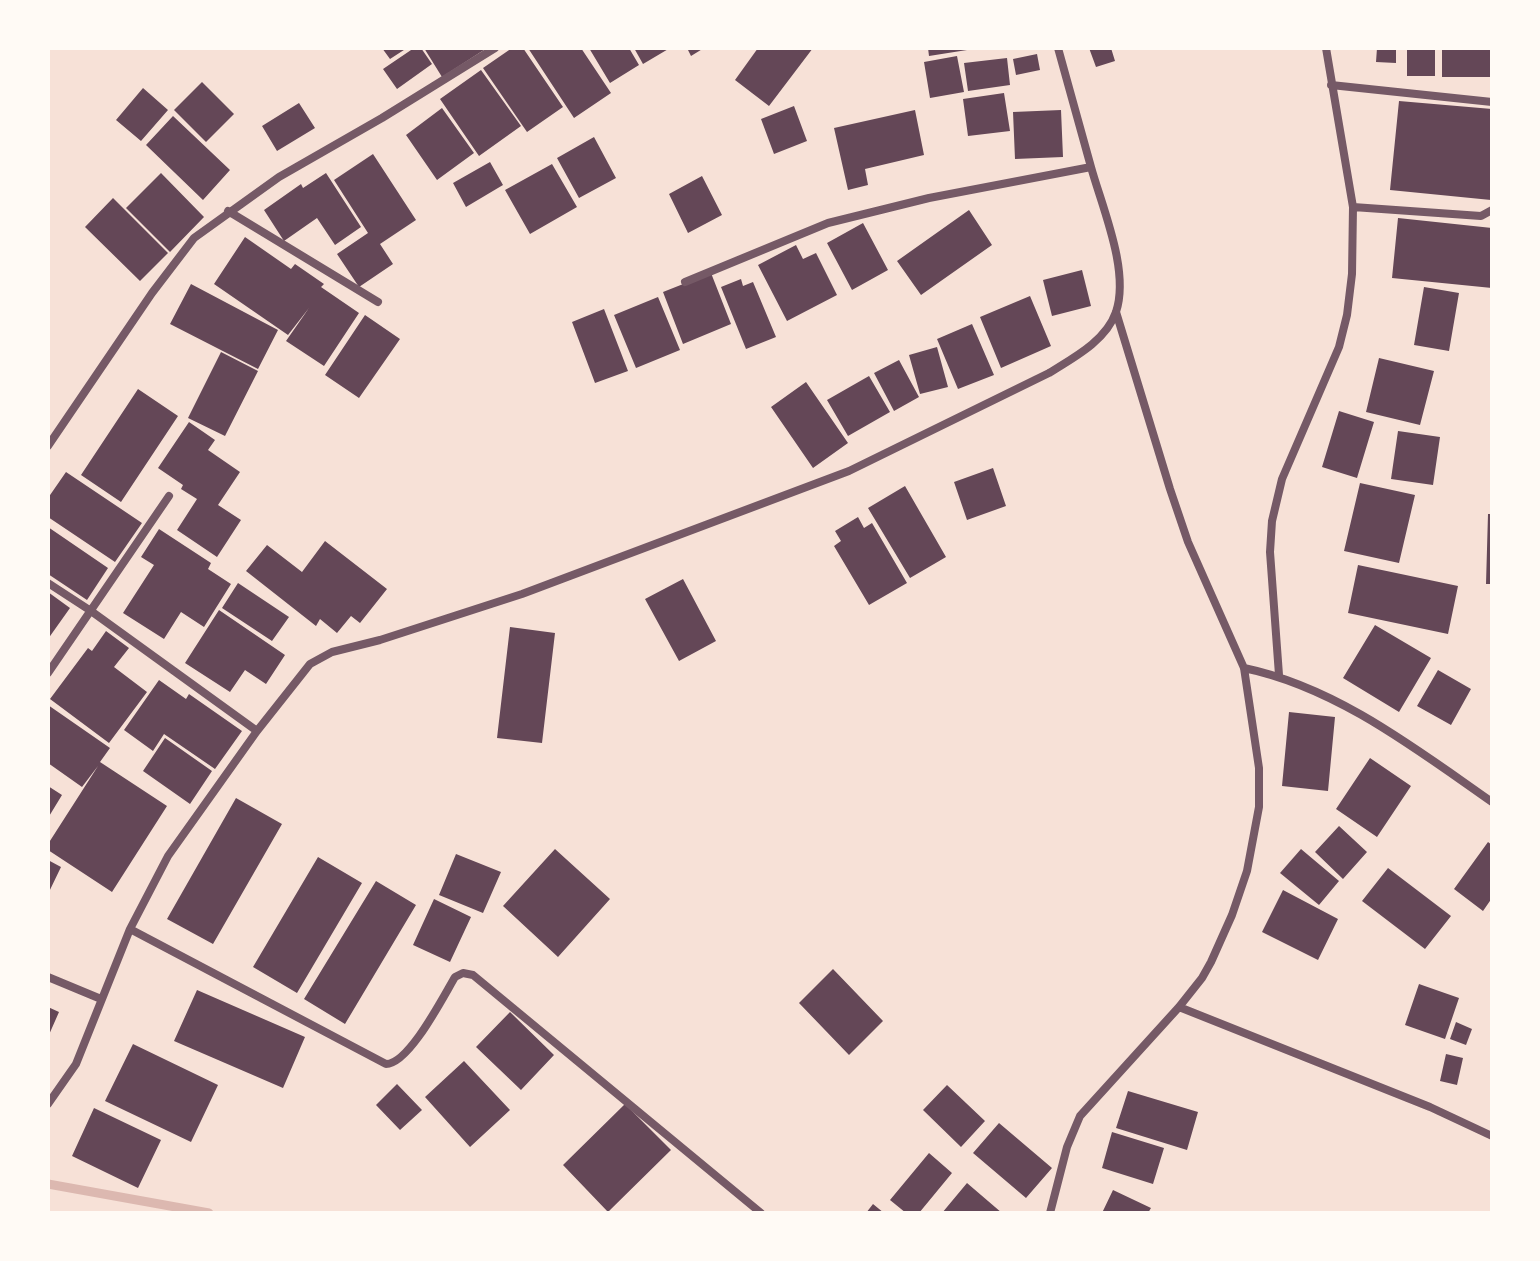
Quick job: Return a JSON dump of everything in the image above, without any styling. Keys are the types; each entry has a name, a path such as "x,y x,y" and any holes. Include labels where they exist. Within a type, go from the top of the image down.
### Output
{"street":[{"path":"48,446 171,266 194,238 279,177 495,48"},
{"path":"1050,1213 1067,1147 1080,1116 1202,978 1232,915 1247,871 1259,807 1259,768 1244,668 1188,542 1116,312 1117,257 1058,48"},
{"path":"1279,675 1270,552 1272,521 1282,479 1339,347 1347,315 1353,207 1326,48"},
{"path":"1331,85 1492,102"},
{"path":"685,282 828,223 929,198 1091,167"},
{"path":"1353,207 1481,216 1492,210"},
{"path":"228,211 378,302"},
{"path":"48,1104 76,1064 130,929 168,856 257,731 310,664 324,655 522,594 849,471 1049,373 1096,340 1116,312"},
{"path":"48,673 169,496"},
{"path":"48,583 257,731"},
{"path":"1244,668 1279,675 1334,700 1402,741 1492,802"},
{"path":"130,929 386,1064 395,1063 408,1052 455,977 463,973 473,975 761,1213"},
{"path":"48,977 101,999"},
{"path":"1179,1007 1430,1107 1492,1136"}],"building":[{"path":"382,48 407,48 390,59"},
{"path":"414,48 421,48 432,64 397,89 383,69"},
{"path":"424,48 487,48 442,77"},
{"path":"512,48 523,48 563,107 527,132 483,68"},
{"path":"528,48 581,48 611,93 574,118"},
{"path":"589,48 629,48 639,65 610,83"},
{"path":"634,48 670,48 643,64"},
{"path":"687,48 704,48 691,56"},
{"path":"758,48 813,48 769,106 735,80"},
{"path":"928,48 967,48 967,50 929,56"},
{"path":"1089,48 1111,48 1115,61 1096,67"},
{"path":"1377,48 1396,48 1396,63 1376,62"},
{"path":"1407,48 1435,48 1435,76 1407,76"},
{"path":"1442,48 1492,48 1492,77 1442,77"},
{"path":"1037,54 1040,70 1016,75 1013,59"},
{"path":"957,56 964,92 930,98 924,62"},
{"path":"1007,58 1010,85 968,91 964,63"},
{"path":"481,70 521,126 479,156 440,99"},
{"path":"202,82 234,114 206,142 174,110"},
{"path":"143,88 168,110 141,141 116,120"},
{"path":"1004,93 1010,131 968,136 963,99"},
{"path":"1399,101 1492,109 1491,200 1390,190"},
{"path":"299,103 315,128 277,151 262,126"},
{"path":"794,106 807,141 774,154 761,119"},
{"path":"442,108 474,153 437,180 406,135"},
{"path":"915,110 924,155 865,169 868,185 848,190 834,128"},
{"path":"1061,110 1063,157 1015,159 1013,112"},
{"path":"173,116 230,170 203,200 146,145"},
{"path":"594,137 616,178 579,198 557,158"},
{"path":"373,154 416,220 380,244 393,264 359,287 337,254 368,233 334,180"},
{"path":"490,162 503,185 466,207 453,183"},
{"path":"552,164 577,207 530,234 505,190"},
{"path":"161,173 204,217 170,252 126,208"},
{"path":"326,173 361,227 335,245 317,218 284,241 264,210 301,184 303,188"},
{"path":"702,176 722,215 688,233 669,194"},
{"path":"113,198 168,253 140,281 85,227"},
{"path":"969,210 992,245 921,295 897,261"},
{"path":"1398,218 1492,228 1492,288 1392,278"},
{"path":"863,223 888,270 852,290 827,243"},
{"path":"245,237 291,269 295,264 324,284 321,287 359,313 324,366 286,341 309,308 288,335 214,284"},
{"path":"796,245 803,259 816,253 837,295 787,321 758,265"},
{"path":"1082,270 1091,306 1052,316 1043,280"},
{"path":"711,273 731,324 683,344 663,292"},
{"path":"741,279 743,286 753,282 776,337 746,349 721,287"},
{"path":"191,284 278,330 258,369 170,324"},
{"path":"1424,287 1459,293 1449,351 1414,345"},
{"path":"1030,296 1051,346 1001,368 980,317"},
{"path":"658,297 680,350 636,368 614,315"},
{"path":"604,309 628,371 595,383 572,322"},
{"path":"365,315 400,339 359,398 325,375"},
{"path":"972,324 994,375 958,389 937,339"},
{"path":"937,347 948,387 920,394 909,355"},
{"path":"221,352 258,371 225,436 188,418"},
{"path":"1379,358 1434,371 1420,425 1366,412"},
{"path":"899,360 919,397 894,411 874,373"},
{"path":"869,376 890,412 848,436 827,400"},
{"path":"806,382 848,443 813,468 771,407"},
{"path":"138,389 178,416 121,502 81,475"},
{"path":"1339,411 1374,422 1357,478 1322,467"},
{"path":"189,422 215,440 208,450 240,472 218,505 241,520 217,557 177,530 197,499 158,468"},
{"path":"1398,431 1440,437 1433,485 1391,479"},
{"path":"993,468 1006,506 967,520 954,482"},
{"path":"66,472 142,523 115,562 48,517 48,498"},
{"path":"1360,483 1415,495 1399,563 1344,551"},
{"path":"905,486 946,557 910,578 868,508"},
{"path":"1488,514 1492,514 1492,584 1486,584"},
{"path":"858,517 864,528 872,523 907,583 869,605 834,546 841,541 835,531"},
{"path":"48,527 108,568 87,600 48,574"},
{"path":"159,529 211,563 208,569 231,584 204,627 181,612 164,639 123,613 154,565 141,557"},
{"path":"325,541 387,589 360,623 351,616 337,633 320,619 316,626 246,571 267,545 302,572"},
{"path":"1358,565 1458,586 1448,634 1348,613"},
{"path":"683,579 716,641 679,661 645,599"},
{"path":"238,583 289,617 272,641 222,608"},
{"path":"48,592 70,608 48,639"},
{"path":"219,610 285,655 266,684 245,670 230,692 185,663"},
{"path":"1375,625 1431,658 1399,712 1343,678"},
{"path":"510,627 555,633 542,743 497,738"},
{"path":"106,631 129,648 114,667 147,692 109,743 50,699 88,648 92,651"},
{"path":"1438,670 1471,689 1451,725 1417,706"},
{"path":"159,680 186,699 189,694 242,731 215,769 164,734 153,751 124,730"},
{"path":"48,705 110,748 100,762 167,806 112,892 48,850 48,844 98,766 82,787 48,763"},
{"path":"1289,712 1335,717 1328,791 1282,786"},
{"path":"165,738 212,771 190,804 143,771"},
{"path":"1370,758 1411,786 1377,837 1336,809"},
{"path":"48,786 62,795 48,818"},
{"path":"236,798 282,824 213,944 167,919"},
{"path":"1339,826 1367,852 1343,879 1315,852"},
{"path":"1488,842 1492,845 1492,898 1483,911 1454,889"},
{"path":"555,849 610,899 558,957 503,906"},
{"path":"1301,849 1339,881 1319,905 1280,873"},
{"path":"456,854 501,872 483,913 439,895"},
{"path":"318,857 362,883 297,993 253,967"},
{"path":"48,860 61,867 48,894"},
{"path":"1388,868 1451,916 1425,949 1362,901"},
{"path":"376,881 416,905 345,1024 304,999"},
{"path":"1283,890 1338,919 1318,960 1262,932"},
{"path":"434,899 471,917 450,962 413,945"},
{"path":"833,969 883,1021 849,1055 799,1003"},
{"path":"1419,984 1459,998 1445,1039 1405,1025"},
{"path":"197,990 305,1037 283,1088 174,1041"},
{"path":"48,1007 59,1012 48,1037"},
{"path":"510,1012 554,1055 521,1090 476,1047"},
{"path":"1456,1022 1472,1029 1466,1045 1450,1039"},
{"path":"133,1044 218,1085 191,1142 105,1101"},
{"path":"1446,1054 1463,1058 1457,1085 1440,1081"},
{"path":"464,1061 510,1110 470,1147 425,1097"},
{"path":"397,1084 422,1110 400,1130 376,1105"},
{"path":"947,1085 985,1121 961,1147 923,1110"},
{"path":"1128,1091 1198,1112 1187,1150 1116,1128"},
{"path":"625,1104 671,1150 608,1212 563,1165"},
{"path":"94,1108 161,1140 138,1188 72,1156"},
{"path":"999,1123 1052,1168 1026,1198 973,1153"},
{"path":"1112,1132 1164,1148 1153,1184 1102,1168"},
{"path":"929,1153 952,1173 919,1213 906,1213 890,1200"},
{"path":"967,1183 1002,1213 942,1213"},
{"path":"1113,1190 1151,1208 1148,1213 1102,1213"},
{"path":"873,1204 884,1213 866,1213"}],"waterway":[{"path":"48,1184 209,1213"}]}
